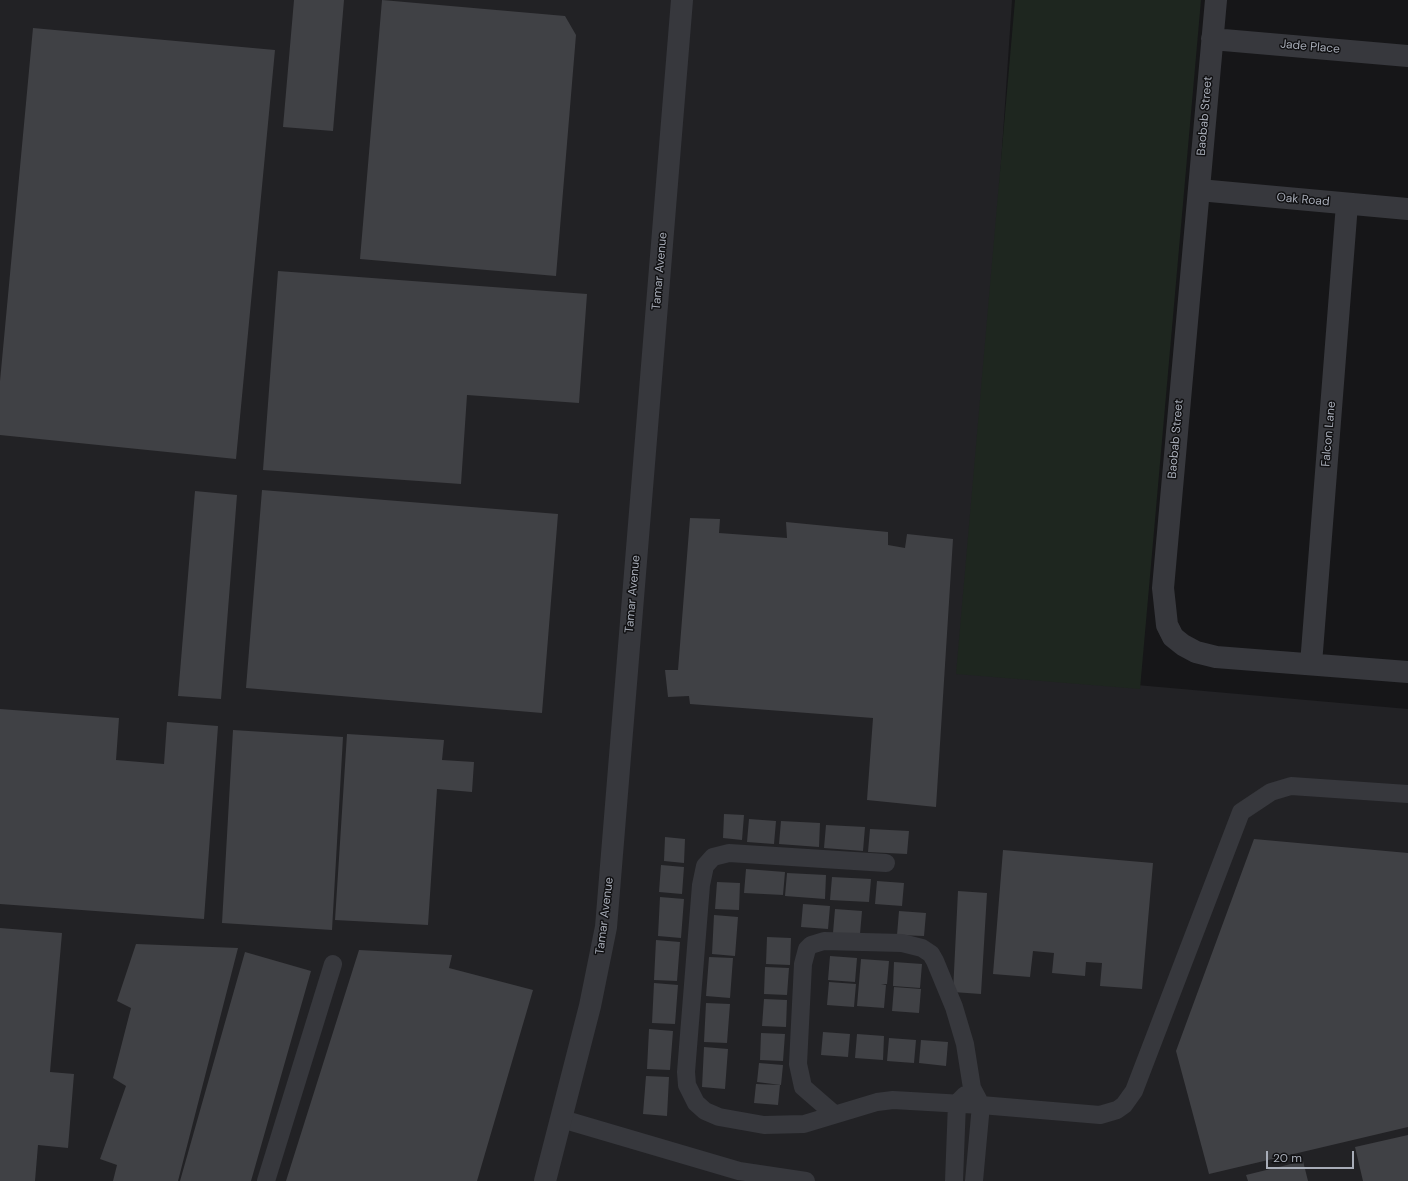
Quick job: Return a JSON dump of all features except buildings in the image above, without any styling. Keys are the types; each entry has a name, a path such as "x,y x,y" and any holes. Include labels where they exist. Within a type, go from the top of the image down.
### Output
{"street":[{"name":"Tamar Avenue","path":"550,1180 562,1118 595,983 606,927 682,0"},
{"name":"Baobab Street","path":"1216,0 1163,588 1167,625 1173,637 1196,652 1216,657 1408,672"},
{"name":"Jade Place","path":"1212,39 1408,56"},
{"name":"Oak Road","path":"1199,190 1408,209"},
{"name":"Falcon Lane","path":"1311,664 1347,204"}],"lane":[{"path":"886,863 729,853 714,857 705,866 702,873 686,1072 687,1085 696,1103 705,1111 719,1117 764,1125 804,1124 877,1102 911,1100 1100,1115 1108,1114 1124,1105 1134,1091 1241,812 1271,792 1291,786 1408,794"},
{"path":"834,1114 803,1087 798,1064 803,964 807,949 817,943 902,944 922,948 930,954 935,961 954,1008 965,1044 972,1088 981,1105 974,1181"},
{"path":"266,1181 334,964"},
{"path":"954,1181 957,1104 972,1088"},
{"path":"562,1118 739,1171 806,1181"}],"shaded area":[{"path":"0,0 1012,0 967,670 1408,709 1408,1181 0,1181"},
{"path":"1015,0 1201,0 1140,689 956,674"}]}
